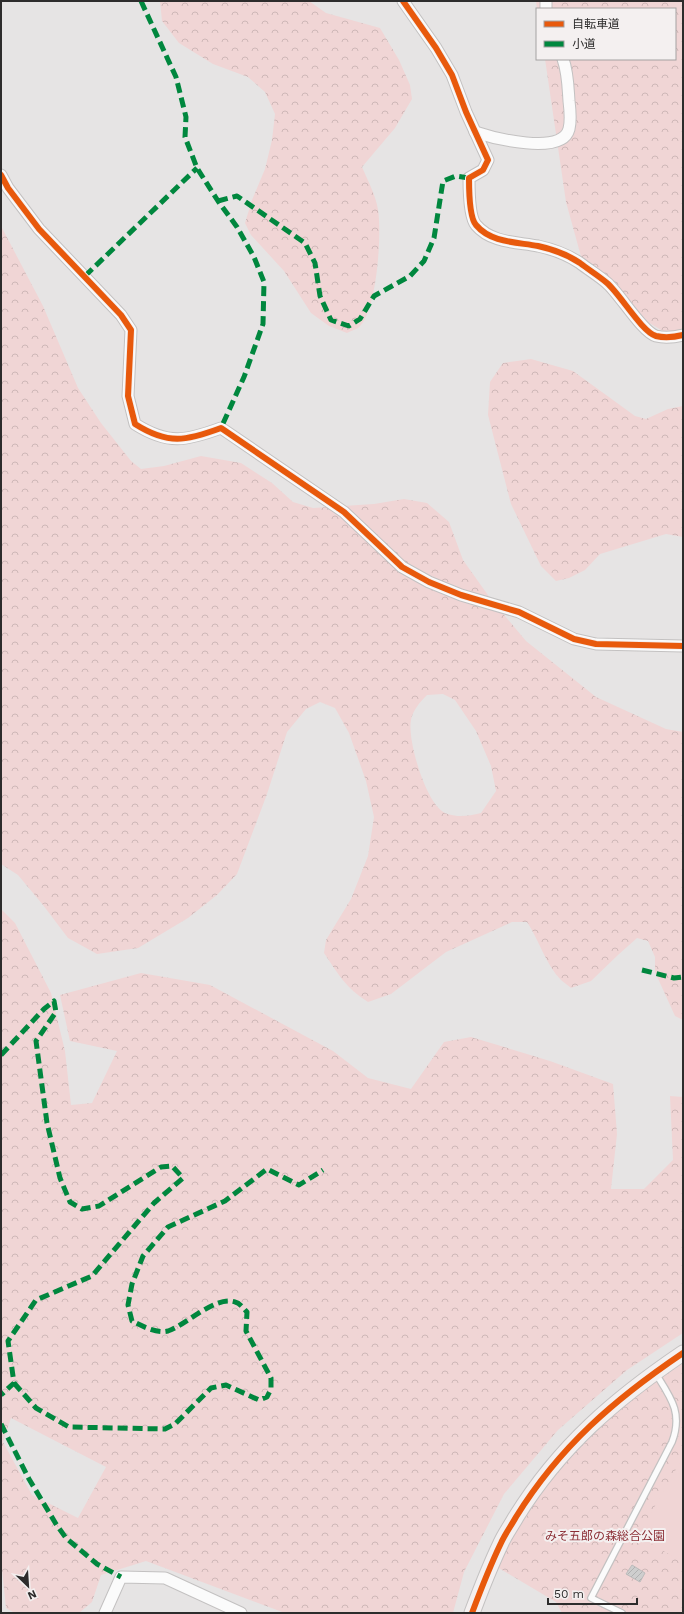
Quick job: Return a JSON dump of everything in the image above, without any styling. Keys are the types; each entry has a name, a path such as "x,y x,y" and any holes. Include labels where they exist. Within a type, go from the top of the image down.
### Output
{"street":[{"path":"403,1 436,48 452,75 488,160 483,170 469,178 469,198 475,224 486,234 507,242 538,246 572,258 608,283 643,327 656,336 683,336"},
{"path":"475,132 499,140 541,143 551,142 565,135 569,129 570,107 567,70 563,60"},
{"path":"1,175 8,188 40,229 121,315 131,330 128,396 135,424 148,432 174,440 197,437 220,428 344,512 402,567 429,582 461,595 519,612 574,639 596,644 683,646"},
{"path":"472,1613 482,1584 501,1542 532,1491 566,1450 609,1407 654,1372 683,1353"},
{"path":"105,1613 121,1577 165,1578 241,1613"}],"lane":[{"path":"622,1613 591,1598 672,1442 677,1429 676,1415 671,1398 654,1372"}],"green space":[{"path":"160,1 309,1 326,13 380,28 399,60 410,85 412,99 395,128 362,167 376,199 379,221 379,236 377,272 374,291 370,307 364,320 358,328 347,333 329,326 311,313 284,271 251,235 245,223 252,200 265,169 272,140 275,114 265,92 248,77 213,64 179,43 162,21"},
{"path":"536,1 683,1 683,343 616,303 582,260 566,202 545,60 676,60 676,8 537,8"},
{"path":"1,226 43,306 78,388 101,423 131,461 141,469 164,466 201,456 241,463 272,483 293,502 313,508 374,504 404,499 427,503 449,522 463,560 490,598 526,641 596,697 666,729 683,732 683,1020 675,1016 655,972 655,957 648,941 637,938 591,981 571,988 561,980 551,967 527,922 512,922 446,952 391,994 368,1002 360,997 338,974 324,953 326,940 351,899 368,856 374,817 366,781 349,733 335,708 320,702 306,709 287,732 267,794 237,874 217,895 188,918 138,948 97,954 68,938 18,875 1,864","holes":["443,694 455,700 476,731 491,766 496,791 481,813 467,816 454,816 445,813 438,807 431,797 419,771 412,742 411,720 413,713 419,703 427,695"]},
{"path":"531,359 573,371 635,416 646,419 668,409 683,406 683,537 666,534 600,554 585,570 569,578 556,581 541,566 511,504 488,415 490,382 503,363"},
{"path":"1,909 15,923 51,993 65,1051 71,1105 92,1103 117,1051 70,1041 60,995 141,973 210,985 333,1051 368,1078 411,1089 444,1042 471,1037 550,1061 613,1084 617,1134 611,1189 644,1189 673,1160 670,1096 683,1097 683,1333 627,1370 558,1430 504,1494 464,1572 453,1613 285,1613 146,1561 101,1575 92,1602 79,1613 15,1613 6,1608 1,1560","holes":["11,1418 106,1467 78,1518 32,1495 3,1442"]},
{"name":"みそ五郎の森総合公園","path":"683,1362 683,1613 562,1613 556,1602 497,1567 509,1542 519,1524 539,1495 575,1452 616,1413"},
{"path":"683,1457 683,1562 646,1541 643,1527"}],"building":[{"path":"632,1565 645,1573 640,1582 626,1574"}],"marked path":[{"path":"141,1 176,77 186,117 185,137 197,168 237,227 254,257 264,282 263,324 244,377 221,428"},
{"path":"85,276 197,168"},
{"path":"218,201 237,196 305,243 315,263 320,296 331,320 349,326 360,319 374,296 410,276 424,261 434,238 443,181 456,176 469,178"},
{"path":"642,970 674,978 683,977"},
{"path":"1,1055 44,1009 54,1001 56,1012 36,1041 47,1123 60,1178 70,1202 82,1209 99,1206 161,1167 172,1166 183,1178 154,1203 92,1276 36,1300 8,1341 14,1383 1,1395"},
{"path":"14,1383 36,1408 69,1427 165,1429 175,1424 211,1388 226,1385 259,1400 267,1397 271,1389 271,1378 246,1331 247,1312 240,1305 235,1302 227,1301 219,1303 175,1328 164,1332 150,1329 132,1321 128,1305 132,1284 143,1256 168,1227 225,1201 267,1169 299,1185 323,1170"},
{"path":"1,1424 29,1479 66,1538 97,1564 121,1577"}],"cycle path":[{"path":"403,1 436,48 452,75 466,112 488,160 483,170 469,178 471,210 476,225 489,235 505,241 543,247 570,257 607,283 644,328 650,333 662,337 683,335"},
{"path":"1,175 8,188 39,229 121,315 131,330 128,396 135,424 157,435 177,439 197,436 221,428 344,512 402,567 429,582 461,595 519,612 574,639 596,644 683,646"},
{"path":"472,1613 504,1536 533,1491 551,1468 570,1446 612,1406 658,1370 683,1353"}]}
